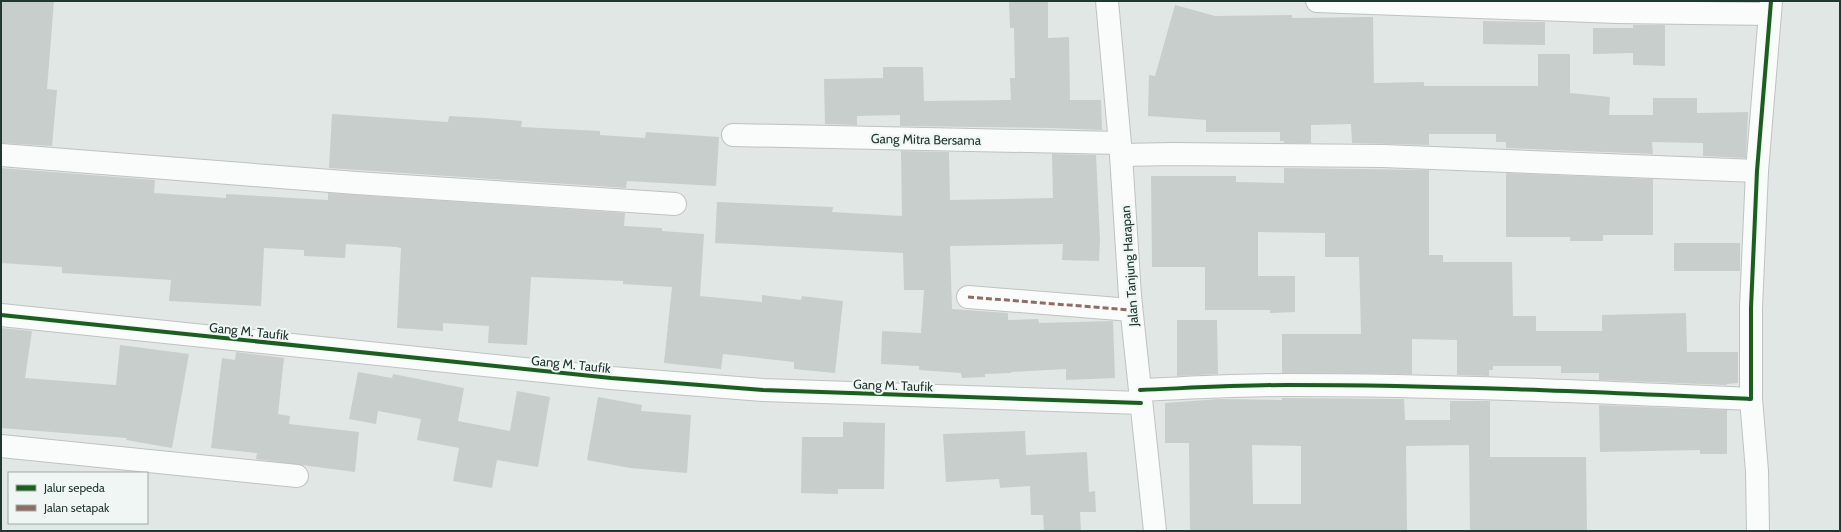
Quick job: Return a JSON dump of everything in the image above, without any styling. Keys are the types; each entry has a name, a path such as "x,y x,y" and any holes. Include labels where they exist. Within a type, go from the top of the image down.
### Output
{"street":[{"name":"Jalan Tanjung Harapan","path":"1107,1 1120,149 1131,310 1155,531"},
{"path":"1317,1 1616,12 1771,7 1757,171 1751,308 1750,399 1757,471 1758,531"},
{"name":"Gang Mitra Bersama","path":"733,135 1120,149 1173,154 1383,156 1757,171"},
{"path":"1,155 356,183 675,204"},
{"path":"968,297 1131,310"},
{"name":"Gang M. Taufik","path":"1,315 626,380 763,390 1140,396 1285,385 1505,388 1750,399"},
{"path":"1,446 297,476"}],"building":[{"path":"1,1 54,1 47,89 57,90 52,146 1,143"},
{"path":"1009,1 1048,1 1048,38 1069,37 1070,100 1101,100 1102,130 900,126 900,115 857,116 857,125 825,124 824,79 883,78 883,67 923,67 924,101 1011,100 1010,78 1015,78 1014,28 1010,28"},
{"path":"1175,5 1215,16 1292,15 1292,18 1373,17 1374,83 1424,82 1424,86 1538,86 1538,54 1570,54 1570,93 1610,97 1609,115 1653,115 1653,98 1697,98 1697,113 1748,112 1746,158 1703,156 1703,143 1652,142 1653,154 1506,148 1506,142 1496,142 1496,134 1429,134 1429,145 1352,143 1351,124 1311,125 1311,143 1284,143 1284,141 1280,141 1280,132 1206,132 1206,120 1148,116 1149,75 1155,76"},
{"path":"1483,21 1545,22 1545,45 1483,44"},
{"path":"1633,25 1665,25 1665,66 1633,65 1633,53 1593,54 1593,28 1633,28"},
{"path":"332,114 448,122 449,116 485,118 522,121 521,127 600,131 600,135 645,138 646,132 719,137 716,186 627,181 626,188 329,168"},
{"path":"901,151 949,152 950,200 1053,198 1052,154 1096,155 1100,240 1099,261 1062,260 1063,244 950,246 952,309 1008,313 1008,320 1038,319 1039,323 1113,321 1115,378 1066,380 1066,369 985,374 985,377 962,378 961,373 919,370 919,366 881,364 882,331 921,333 924,290 904,290 903,253 715,243 717,202 833,207 832,212 902,216"},
{"path":"1,168 155,180 154,193 226,198 226,194 328,200 328,193 625,213 624,226 662,228 662,231 704,234 700,296 762,302 762,295 801,300 802,296 843,301 835,373 794,369 794,362 723,354 721,369 664,363 672,287 623,284 623,281 531,277 527,345 488,343 489,326 443,323 443,331 397,328 401,248 396,247 346,244 345,258 304,256 304,250 264,248 261,306 169,301 171,280 62,273 62,267 1,263"},
{"path":"1284,168 1429,170 1429,255 1443,255 1443,262 1512,262 1513,316 1536,316 1536,331 1602,331 1602,315 1686,313 1687,352 1738,352 1738,383 1727,385 1599,380 1599,373 1561,373 1561,366 1493,366 1493,370 1489,370 1489,376 1457,375 1457,340 1412,339 1412,374 1282,373 1282,334 1361,334 1359,257 1325,257 1325,233 1258,232 1258,276 1295,276 1295,312 1270,313 1270,310 1205,310 1205,267 1152,267 1151,176 1236,176 1236,182 1284,183"},
{"path":"1506,173 1653,179 1653,235 1603,235 1603,241 1570,241 1570,237 1506,237"},
{"path":"1674,243 1740,243 1740,271 1674,271"},
{"path":"1177,320 1217,320 1218,374 1177,376"},
{"path":"1,328 32,331 25,378 116,385 120,345 189,354 172,448 126,440 127,438 1,428"},
{"path":"236,352 284,358 278,414 290,416 289,424 359,432 355,472 256,459 257,453 211,448 222,358 235,360"},
{"path":"358,372 392,378 393,374 464,388 458,421 510,431 517,391 550,397 538,467 497,460 492,488 453,481 459,448 417,440 421,419 378,411 376,424 349,419"},
{"path":"598,397 642,405 641,411 691,415 687,473 630,468 587,460"},
{"path":"1282,398 1404,399 1405,420 1450,420 1450,401 1490,401 1490,457 1586,457 1587,531 1470,531 1469,445 1406,446 1407,531 1190,531 1189,443 1165,443 1165,403 1219,399 1282,400","holes":["1252,445 1301,446 1301,504 1253,504"]},
{"path":"1599,405 1727,410 1727,454 1700,454 1700,450 1600,452"},
{"path":"843,422 885,423 884,489 838,489 838,494 801,493 802,437 843,437"},
{"path":"1025,431 1026,455 1087,452 1089,492 1095,491 1096,512 1080,512 1081,531 1044,531 1043,515 1031,515 1030,486 1000,488 999,479 946,482 943,434"}],"marked path":[{"path":"968,297 1131,310"}],"cycle path":[{"path":"1140,390 1287,385 1345,385 1519,389 1751,399 1751,308 1757,171 1771,1"},
{"path":"1,315 611,378 763,390 1141,403"}]}
